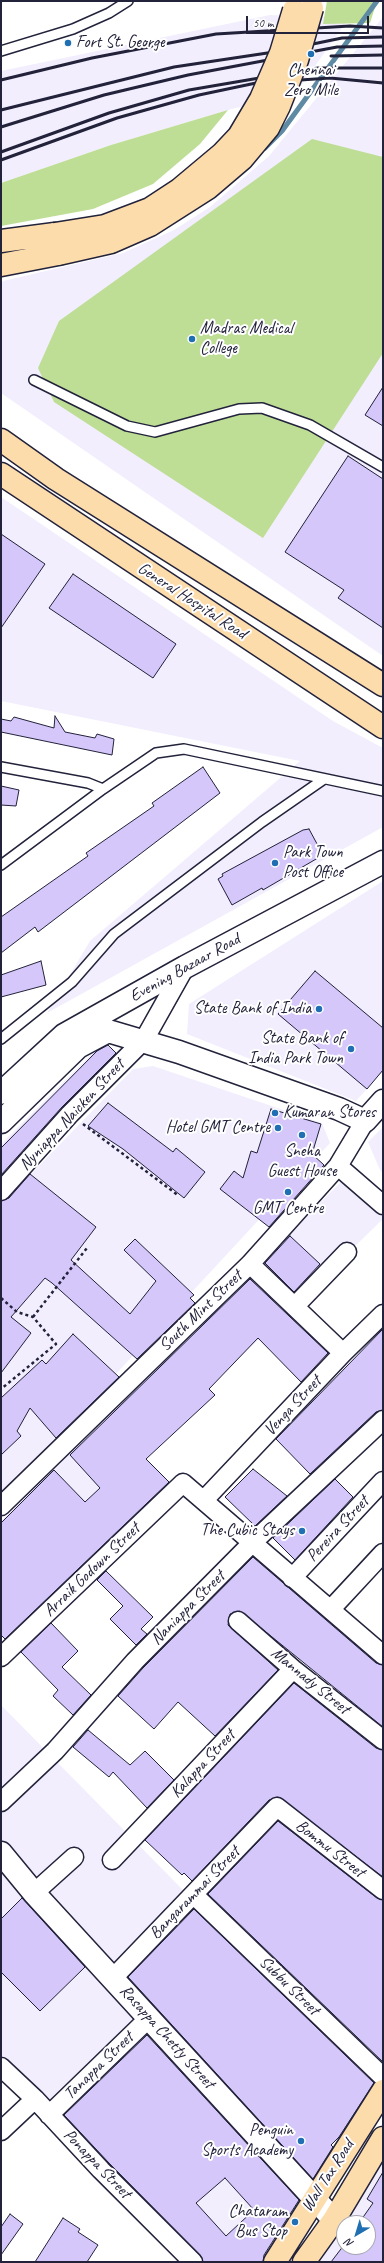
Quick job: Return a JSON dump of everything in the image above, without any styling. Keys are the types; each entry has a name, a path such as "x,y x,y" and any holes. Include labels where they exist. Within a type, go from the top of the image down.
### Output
{"main road":[{"path":"1,241 57,244 111,242 150,226 208,188 242,159 268,128 279,106 297,60 303,5"},
{"path":"1,265 57,244"},
{"name":"General Hospital Road","path":"1,440 56,479 379,680"},
{"name":"General Hospital Road","path":"1,474 383,727"},
{"name":"Evening Bazaar Road","path":"1,1093 64,1035 185,967 383,862"},
{"path":"1,1122 78,1047 108,1031 144,1040 339,1109 365,1121"},
{"name":"South Mint Street","path":"365,1121 383,1101"},
{"name":"Rasappa Chetty Street","path":"1,1853 34,1893 334,2220"},
{"name":"Wall Tax Road","path":"275,2262 383,2091"},
{"name":"Wall Tax Road","path":"304,2262 334,2220 383,2138"}],"street":[{"name":"Nyniappa Naicken Street","path":"1,1191 70,1114 144,1040 185,967"},
{"name":"South Mint Street","path":"1,1506 250,1264 338,1166 365,1121"},
{"path":"338,1166 383,1205"},
{"path":"295,1306 347,1252"},
{"path":"250,1264 343,1353"},
{"name":"Venga Street","path":"204,1500 343,1353 383,1314"},
{"name":"Naniappa Street","path":"1,1802 55,1751 136,1662 252,1543 383,1420"},
{"name":"Pereira Street","path":"292,1578 383,1481"},
{"name":"Arraik Godown Street","path":"1,1657 183,1483 204,1500"},
{"path":"204,1500 292,1578 331,1609 383,1655"},
{"path":"331,1609 383,1553"},
{"name":"Mannady Street","path":"238,1621 293,1669 383,1740"},
{"name":"Kalappa Street","path":"112,1860 293,1669"},
{"name":"Bommu Street","path":"277,1807 383,1890"},
{"name":"Bangarammai Street","path":"113,1978 277,1807"},
{"path":"34,1893 74,1857"},
{"name":"Subbu Street","path":"194,1895 383,2077"},
{"name":"Tanappa Street","path":"49,2115 149,2018"},
{"name":"Ponappa Street","path":"1,2067 35,2099 193,2262"},
{"path":"1,2131 35,2099"}],"lane":[{"path":"1,52 73,29 109,13 128,1"},
{"path":"34,380 127,426 155,432 239,409 262,408 310,425 383,467"},
{"path":"1,865 103,789 156,753 184,749 383,791"},
{"path":"1,767 88,783 103,789"},
{"path":"1,1039 72,982 114,934 262,822 324,779"}],"path":[{"path":"70,1114 179,1196"},
{"path":"34,1317 87,1248"},
{"path":"1,1298 17,1312 34,1317 56,1344 1,1389"}],"shaded area":[{"path":"270,15 349,18 296,93 228,110 111,145 1,183 1,71"},
{"name":"Madras Medical College","path":"383,17 383,656 1,393 1,284 3,281 123,253 174,230 210,207 269,156"},
{"path":"1,497 333,721 383,748 383,827 47,1013 90,941 300,761 1,701"},
{"path":"383,881 383,1071 356,1101 187,1034 189,1004"},
{"path":"96,1050 111,1062 1,1174 1,1144"},
{"path":"153,1066 322,1123 330,1143 1,1498 1,1205 133,1069"},
{"path":"383,1127 383,1173 380,1170 368,1142"},
{"path":"353,1170 383,1196 383,1219 1,1589 1,1521"},
{"path":"1,1705 358,2068 256,2262 195,2262 1,2064"},
{"path":"383,2162 383,2262 320,2262 336,2236 336,2255 376,2255 376,2215 349,2215"}],"green space":[{"path":"327,1 377,1 370,23 323,24"},
{"path":"228,110 200,144 153,184 93,209 1,226 1,183 111,145"},
{"name":"Madras Medical College","path":"312,139 383,157 383,353 263,538 54,402 38,368 59,321"}],"building":[{"path":"383,387 383,426 365,415"},
{"path":"348,456 383,479 383,628 338,598 344,590 285,552"},
{"path":"1,534 45,564 1,628"},
{"path":"73,574 176,644 153,678 49,608"},
{"path":"55,716 65,732 95,738 97,734 114,739 112,755 1,732 1,719 11,721 14,717 54,728"},
{"path":"203,767 220,793 38,932 35,927 1,953 1,917 88,856 86,853 154,806 152,803"},
{"path":"1,786 19,790 16,806 1,805"},
{"name":"Park Town Post Office","path":"309,829 323,855 263,890 262,888 232,905 218,879 223,876 222,874 303,830"},
{"path":"41,961 46,985 1,997 1,975"},
{"name":"State Bank of India Park Town","path":"315,971 383,1028 383,1070 367,1089 278,1014"},
{"path":"108,1045 116,1053 62,1107 1,1175 1,1148 97,1051"},
{"path":"108,1103 173,1152 176,1148 205,1172 184,1198 123,1149 88,1126"},
{"path":"271,1109 321,1124 312,1154 324,1165 269,1227 220,1189 234,1171 243,1178 251,1151 257,1153"},
{"path":"30,1174 96,1227 71,1260 130,1314 156,1281 124,1250 135,1239 194,1295 190,1298 195,1303 137,1359 45,1278 11,1317 31,1333 1,1373 1,1201 9,1198"},
{"path":"290,1236 320,1264 294,1292 265,1263"},
{"path":"250,1279 328,1353 301,1382 258,1338 209,1389 215,1395 146,1459 169,1482 5,1639 1,1635 1,1523 54,1470 85,1502 100,1488 70,1455"},
{"path":"383,1329 383,1410 376,1412 310,1474 276,1439"},
{"path":"73,1334 119,1377 56,1438 30,1408 17,1431 21,1436 1,1455 1,1398 42,1360 46,1364"},
{"path":"253,1469 287,1496 255,1526 225,1497"},
{"name":"The Cubic Stays","path":"335,1479 353,1497 295,1560 273,1538"},
{"path":"253,1557 376,1663 383,1665 383,1727 240,1611 230,1614 228,1625 278,1670 215,1736 178,1702 154,1729 118,1696 143,1668"},
{"path":"106,1571 153,1617 141,1629 147,1634 136,1645 110,1619 123,1606 97,1580"},
{"path":"51,1623 78,1651 62,1667 91,1695 73,1715 53,1696 58,1690 21,1652"},
{"path":"294,1683 376,1748 383,1750 383,1877 278,1797 269,1800 192,1881 184,1873 182,1875 145,1840"},
{"path":"88,1730 130,1765 145,1751 174,1780 147,1808 113,1772 109,1777 73,1747"},
{"path":"278,1821 377,1898 383,1900 383,2062 208,1894"},
{"path":"22,1898 85,1967 40,2011 1,1972 1,1919"},
{"path":"194,1909 374,2083 339,2137 331,2145 333,2147 313,2179 128,1977"},
{"path":"147,2035 299,2200 264,2255 263,2262 203,2262 200,2255 64,2115","holes":["225,2178 254,2210 226,2236 196,2203"]},
{"path":"383,2172 383,2262 331,2262 336,2255 376,2255 376,2215 365,2215 373,2203 367,2199"},
{"path":"10,2214 23,2224 1,2255 1,2227"},
{"path":"63,2218 80,2229 78,2232 98,2245 87,2262 35,2262"}],"waterway":[{"path":"265,148 282,131 377,1"}],"railway":[{"path":"1,80 92,58 216,34 350,26 383,28"},
{"path":"1,110 174,67 274,52 342,38 383,37"},
{"path":"1,127 104,95 188,75 337,47 383,46"},
{"path":"331,56 383,55"},
{"path":"1,152 109,113 189,90 318,68 383,68"},
{"path":"1,160 117,118 199,95 256,83 330,78 383,83"}],"place":[{"name":"Fort St. George","path":"68,43"},
{"name":"Chennai Zero Mile","path":"311,54"},
{"name":"Madras Medical College","path":"192,339"},
{"name":"Park Town Post Office","path":"275,863"},
{"name":"State Bank of India","path":"319,1009"},
{"name":"State Bank of India Park Town","path":"351,1049"},
{"name":"Kumaran Stores","path":"275,1113"},
{"name":"Hotel GMT Centre","path":"278,1128"},
{"name":"Sneha Guest House","path":"302,1135"},
{"name":"GMT Centre","path":"288,1192"},
{"name":"The Cubic Stays","path":"302,1531"},
{"name":"Penguin Sports Academy","path":"301,2141"},
{"name":"Chataram Bus Stop","path":"295,2222"}]}
